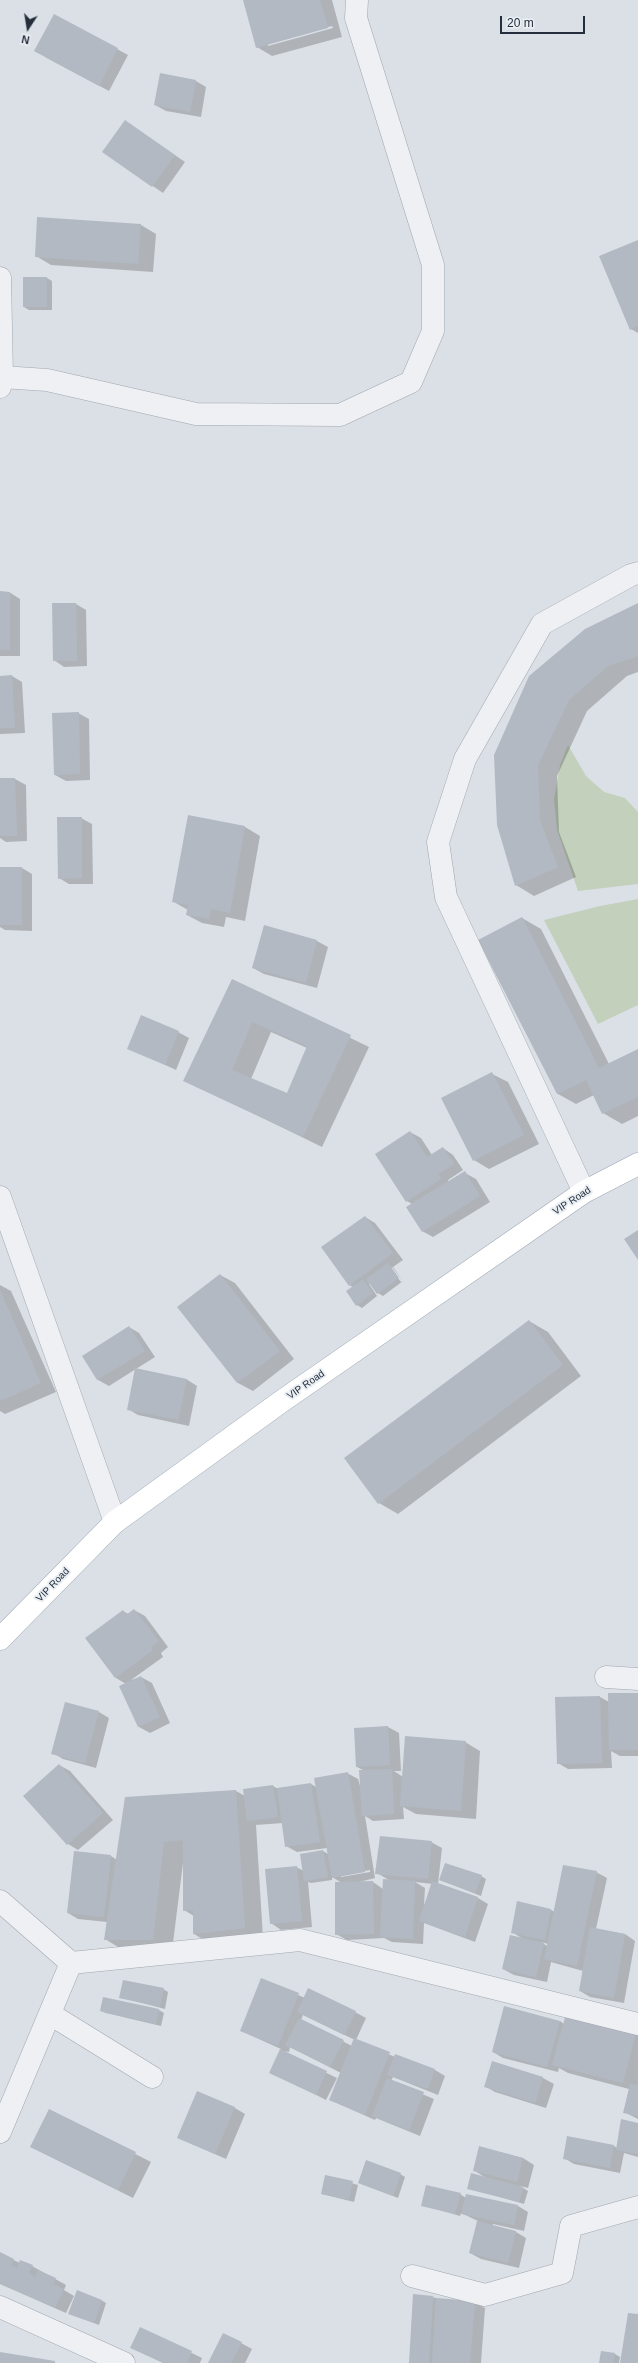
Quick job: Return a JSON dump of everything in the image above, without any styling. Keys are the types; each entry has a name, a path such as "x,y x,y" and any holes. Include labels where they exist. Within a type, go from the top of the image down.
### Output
{"main road":[{"name":"VIP Road","path":"0,1639 115,1522 282,1401 584,1192 638,1164"}],"street":[{"path":"0,278 1,382 47,380 196,414 340,415 411,382 433,331 433,265 356,18 357,0"},
{"path":"584,1192 446,896 438,842 464,759 542,624 631,575 638,573"},
{"path":"0,1197 115,1522"},
{"path":"606,1676 638,1679"},
{"path":"0,1901 71,1963 300,1940 638,2024"},
{"path":"0,2132 71,1963"},
{"path":"50,2014 152,2077"},
{"path":"412,2276 485,2296 562,2273 571,2226 638,2207"},
{"path":"0,2307 124,2363"}],"green space":[{"path":"568,745 586,776 604,792 625,798 638,812 638,884 578,891 557,830 554,799 560,765"},
{"path":"638,899 638,1005 598,1024 544,920 600,906"}],"building":[{"path":"243,0 320,0 328,28 256,48"},
{"path":"54,14 118,48 99,86 34,51"},
{"path":"160,73 196,80 190,112 154,105"},
{"path":"125,120 175,155 152,187 102,152"},
{"path":"37,217 141,224 138,264 35,257"},
{"path":"638,240 638,326 630,330 599,256"},
{"path":"23,277 47,277 47,307 23,307"},
{"path":"0,591 10,592 10,650 0,650"},
{"path":"52,603 76,603 77,661 53,661"},
{"path":"638,603 638,656 608,666 569,700 538,765 540,821 558,867 515,886 497,825 494,755 529,676 585,629"},
{"path":"12,675 15,728 0,728 0,676"},
{"path":"79,712 80,774 54,775 52,713"},
{"path":"0,778 15,778 17,836 0,836"},
{"path":"188,815 245,826 230,913 211,909 209,919 186,915 188,905 172,902"},
{"path":"57,817 82,817 82,878 58,879"},
{"path":"0,867 22,867 22,925 0,925"},
{"path":"522,917 599,1068 638,1049 638,1097 602,1114 586,1080 557,1094 478,940"},
{"path":"264,925 317,940 306,983 252,968"},
{"path":"232,979 351,1035 303,1137 183,1081","holes":["252,1022 307,1046 287,1093 232,1070"]},
{"path":"141,1015 179,1031 165,1065 127,1049"},
{"path":"492,1072 524,1135 473,1161 441,1098"},
{"path":"410,1131 427,1157 443,1147 454,1164 438,1174 441,1179 406,1202 375,1154"},
{"path":"465,1171 480,1196 422,1232 406,1207"},
{"path":"365,1216 393,1253 349,1286 321,1247"},
{"path":"638,1230 638,1260 624,1239"},
{"path":"388,1263 399,1278 377,1294 366,1279"},
{"path":"220,1274 280,1351 237,1383 177,1307"},
{"path":"363,1279 373,1293 356,1306 346,1291"},
{"path":"0,1290 41,1383 0,1401"},
{"path":"529,1320 563,1365 378,1504 344,1458"},
{"path":"129,1326 145,1351 97,1380 82,1356"},
{"path":"135,1368 187,1379 178,1420 127,1410"},
{"path":"134,1609 159,1641 151,1647 153,1650 115,1678 85,1638 123,1610 126,1615"},
{"path":"141,1676 160,1717 138,1727 119,1686"},
{"path":"608,1693 638,1693 638,1750 609,1750"},
{"path":"600,1696 602,1763 557,1764 555,1697"},
{"path":"65,1702 99,1711 85,1763 51,1754"},
{"path":"388,1726 390,1765 356,1767 354,1728"},
{"path":"405,1736 466,1741 461,1811 400,1806"},
{"path":"59,1764 103,1813 67,1845 23,1796"},
{"path":"392,1769 394,1814 362,1816 359,1770"},
{"path":"348,1772 365,1872 332,1878 314,1778"},
{"path":"311,1783 320,1842 285,1847 277,1788"},
{"path":"273,1785 278,1817 247,1821 243,1789"},
{"path":"236,1790 245,1928 193,1934 193,1910 183,1911 183,1840 164,1842 153,1940 104,1940 125,1797"},
{"path":"380,1836 432,1841 428,1879 375,1874"},
{"path":"323,1850 328,1877 304,1881 300,1854"},
{"path":"74,1851 111,1855 104,1917 67,1913"},
{"path":"445,1863 482,1875 475,1893 439,1880"},
{"path":"563,1865 597,1871 577,1966 544,1959"},
{"path":"297,1866 302,1921 270,1924 265,1869"},
{"path":"383,1879 415,1881 413,1939 380,1937"},
{"path":"373,1881 374,1934 335,1935 335,1882"},
{"path":"432,1881 478,1897 465,1937 419,1921"},
{"path":"517,1901 551,1909 545,1940 511,1933"},
{"path":"590,1927 625,1934 614,1998 579,1991"},
{"path":"510,1935 544,1943 536,1977 502,1969"},
{"path":"261,1978 299,1993 278,2046 240,2031"},
{"path":"123,1980 164,1988 160,2007 119,1998"},
{"path":"308,1988 356,2011 344,2035 297,2012"},
{"path":"103,1997 159,2009 156,2024 100,2011"},
{"path":"504,2006 560,2021 547,2067 492,2052"},
{"path":"567,2010 637,2029 623,2083 552,2065"},
{"path":"299,2018 344,2040 330,2067 285,2045"},
{"path":"354,2038 390,2052 365,2115 329,2100"},
{"path":"280,2049 327,2071 316,2095 269,2073"},
{"path":"395,2054 435,2069 428,2089 387,2075"},
{"path":"492,2061 543,2077 535,2103 484,2087"},
{"path":"387,2078 424,2092 409,2130 372,2116"},
{"path":"630,2084 638,2085 638,2116 623,2113"},
{"path":"197,2091 235,2107 215,2154 177,2138"},
{"path":"49,2109 136,2152 118,2190 30,2147"},
{"path":"621,2119 638,2123 638,2154 616,2150"},
{"path":"567,2136 614,2145 610,2168 563,2159"},
{"path":"479,2146 523,2158 517,2182 473,2171"},
{"path":"366,2160 401,2173 393,2196 358,2183"},
{"path":"471,2173 523,2187 519,2202 467,2189"},
{"path":"325,2175 353,2181 349,2200 321,2194"},
{"path":"426,2185 461,2193 455,2214 421,2206"},
{"path":"466,2194 518,2205 514,2225 461,2214"},
{"path":"477,2221 516,2231 508,2263 469,2253"},
{"path":"0,2252 14,2259 11,2266 17,2268 20,2260 33,2265 29,2273 35,2277 38,2270 56,2278 53,2284 64,2289 55,2308 0,2283"},
{"path":"77,2290 102,2300 94,2323 68,2314"},
{"path":"413,2294 433,2296 429,2363 409,2363"},
{"path":"436,2298 475,2301 470,2363 432,2363"},
{"path":"628,2313 638,2314 638,2363 620,2363"},
{"path":"140,2327 192,2351 187,2363 164,2363 130,2348"},
{"path":"223,2333 242,2342 231,2363 208,2363"},
{"path":"601,2351 615,2353 613,2363 599,2363"},
{"path":"0,2352 55,2361 55,2363 0,2363"}]}
